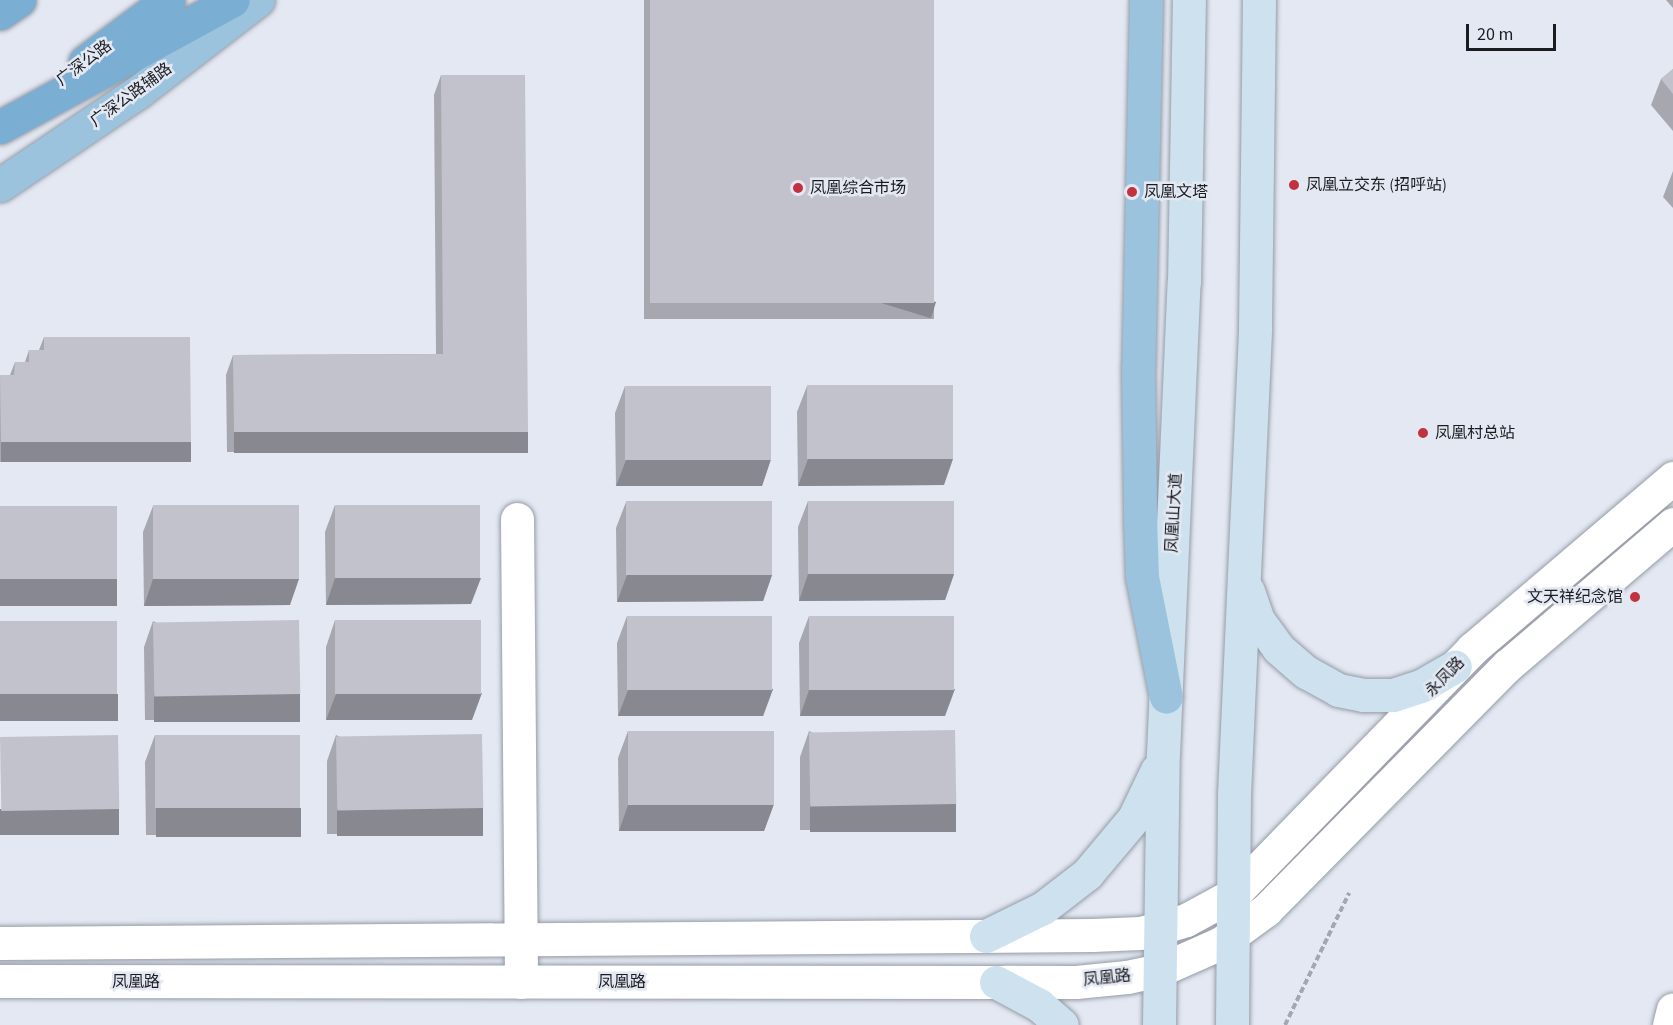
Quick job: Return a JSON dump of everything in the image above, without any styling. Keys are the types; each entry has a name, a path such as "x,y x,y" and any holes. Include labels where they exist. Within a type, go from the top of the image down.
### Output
{"highway":[{"path":"0,13 19,0"},
{"name":"广深公路","path":"0,126 168,0"},
{"path":"0,126 233,0"}],"main road":[{"name":"广深公路辅路","path":"0,185 138,92 258,0"},
{"path":"1146,0 1138,367 1140,519 1143,577 1166,697"},
{"name":"凤凰山大道","path":"1159,1025 1163,754 1182,325 1189,0"},
{"path":"1232,1025 1234,794 1255,328 1258,0"},
{"path":"1244,578 1258,620 1278,648 1306,672 1338,690 1364,695 1393,695 1422,686 1455,666"},
{"path":"986,936 1043,908 1074,885 1099,862 1144,801 1163,754"},
{"path":"996,982 1039,1005 1062,1025"}],"street":[{"name":"永凤路","path":"1234,894 1455,666 1502,621 1673,478"},
{"path":"517,519 521,982"},
{"path":"1234,935 1276,901 1508,665 1672,528"},
{"path":"0,943 1119,935 1160,928 1186,920 1234,894"},
{"name":"凤凰路","path":"0,981 1093,981 1160,970 1197,956 1234,935"},
{"path":"1669,1025 1673,1009"}],"path":[{"path":"1285,1025 1349,893"}],"building":[{"path":"650,0 934,0 934,303 650,303"},
{"path":"1673,69 1673,94 1661,79"},
{"path":"441,75 525,75 528,432 234,432 233,355 443,354"},
{"path":"44,337 190,337 191,442 1,442 0,375 14,375 15,362 29,362 29,350 44,350"},
{"path":"807,385 953,385 953,459 807,459"},
{"path":"625,386 771,386 771,460 625,460"},
{"path":"626,501 772,501 772,575 626,575"},
{"path":"808,501 954,501 954,574 808,574"},
{"path":"153,505 299,505 299,579 153,579"},
{"path":"335,505 480,505 480,578 335,578"},
{"path":"0,506 117,506 117,579 0,579"},
{"path":"627,616 772,616 772,690 627,690"},
{"path":"809,616 954,616 954,690 809,690"},
{"path":"299,620 300,694 154,697 153,623"},
{"path":"335,620 481,620 481,694 335,694"},
{"path":"0,621 117,621 117,694 0,694"},
{"path":"955,730 956,804 810,807 809,733"},
{"path":"628,731 774,731 774,805 628,805"},
{"path":"482,734 483,808 337,811 336,737"},
{"path":"118,735 119,809 1,811 0,737"},
{"path":"155,735 300,735 300,808 155,808"}],"place":[{"name":"凤凰立交东 (招呼站)","path":"1294,185"},
{"name":"凤凰综合市场","path":"798,188"},
{"name":"凤凰文塔","path":"1132,192"},
{"name":"凤凰村总站","path":"1423,433"},
{"name":"文天祥纪念馆","path":"1635,597"}]}
